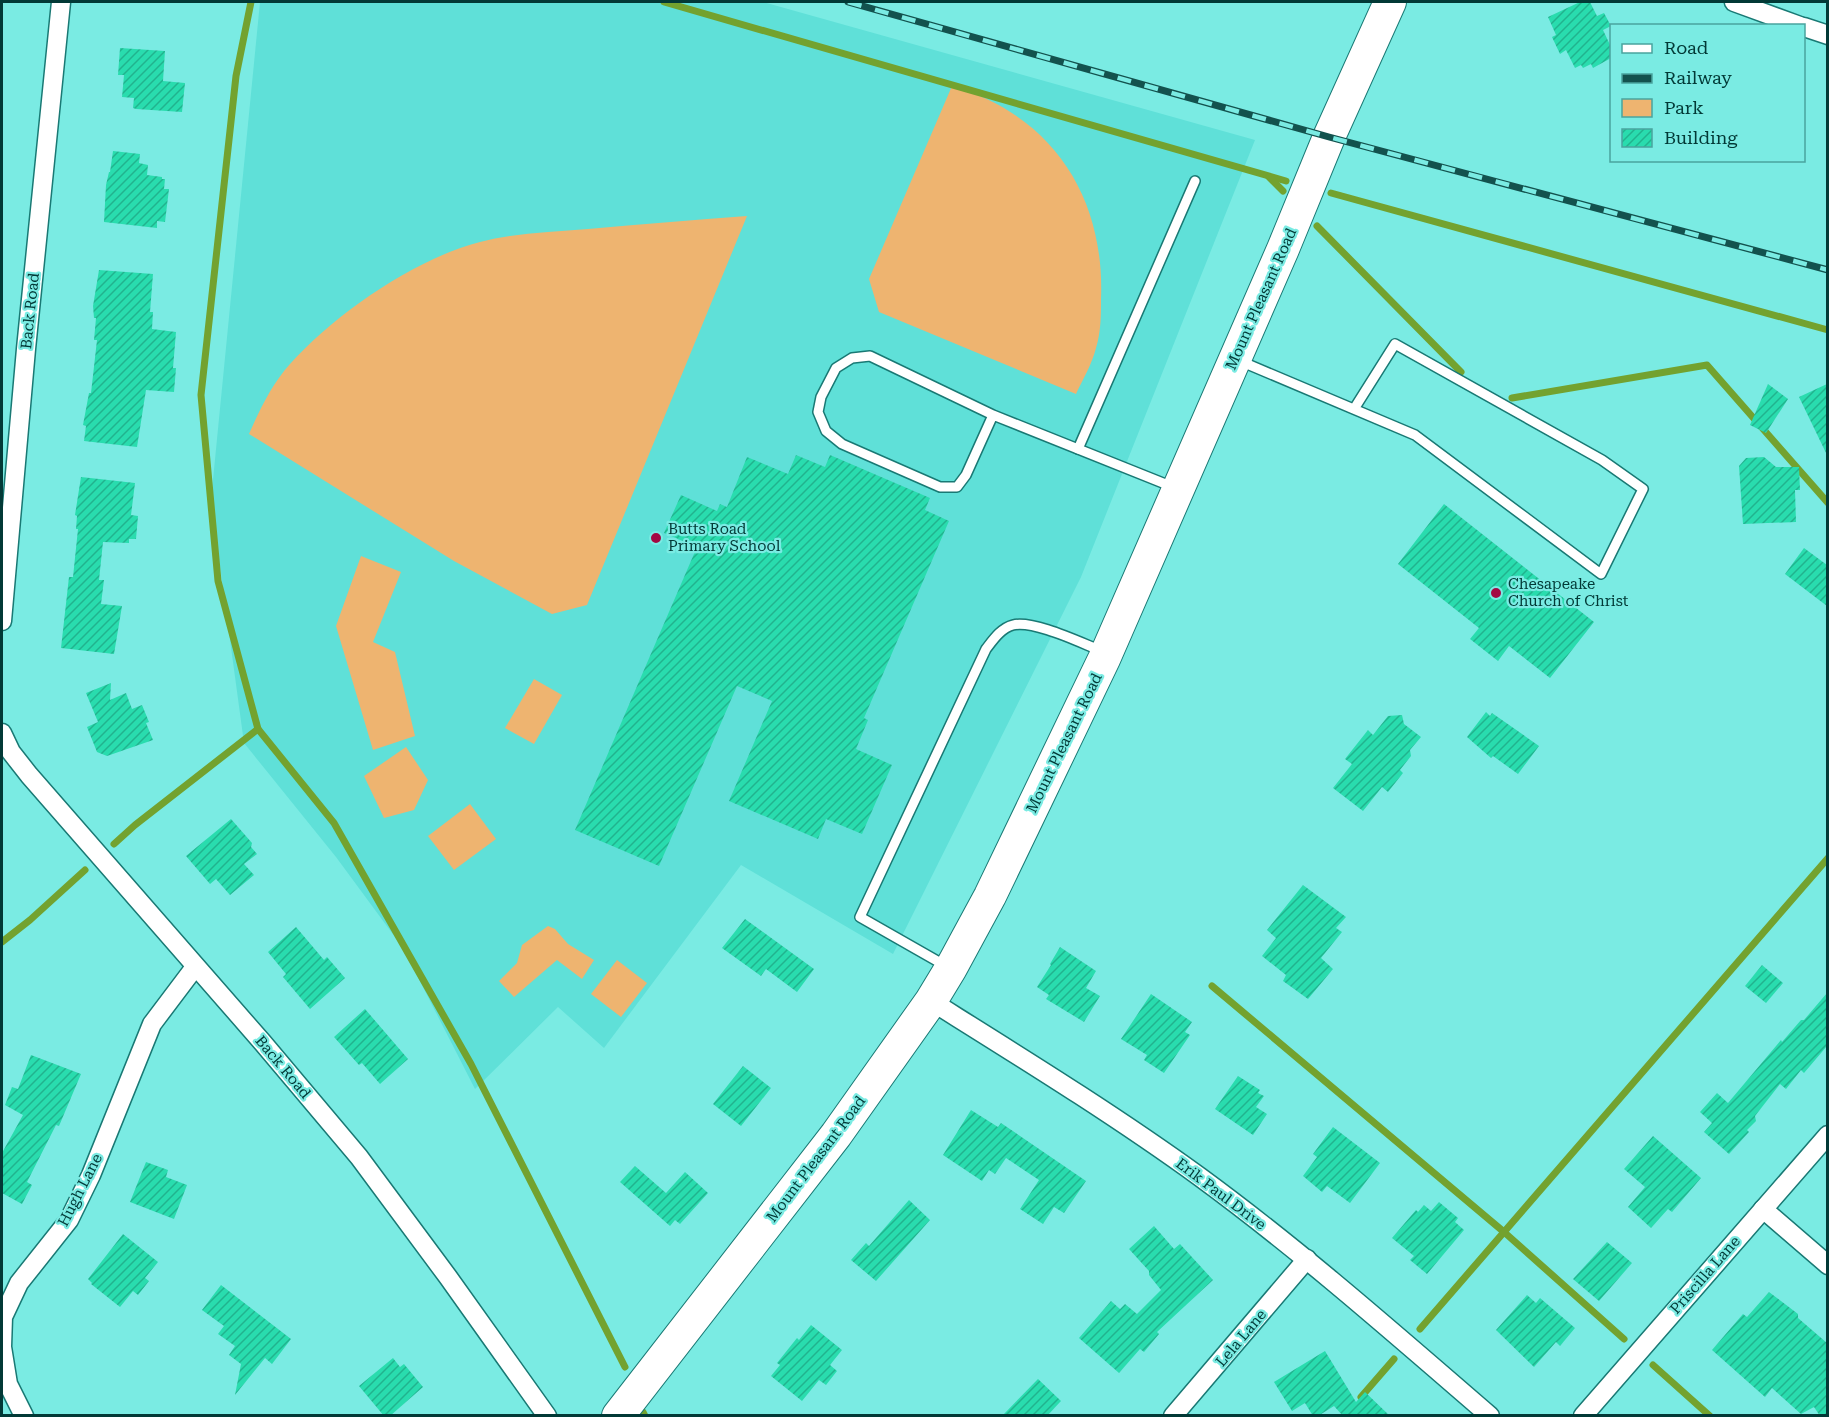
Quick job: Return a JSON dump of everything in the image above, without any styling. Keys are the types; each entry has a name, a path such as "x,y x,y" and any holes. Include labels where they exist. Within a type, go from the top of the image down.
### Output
{"highway":[{"name":"Mount Pleasant Road","path":"618,1416 836,1135 931,1001 951,968 990,896 1107,652 1284,249 1329,137 1390,2"}],"street":[{"name":"Back Road","path":"2,621 26,349 61,2"},
{"path":"1734,2 1796,24"},
{"path":"1805,27 1827,34"},
{"name":"Back Road","path":"3,740 29,775 263,1043 359,1157 547,1416"},
{"name":"Hugh Lane","path":"24,1416 5,1384 2,1316 19,1283 69,1220 91,1174 152,1024 195,967"},
{"name":"Erik Paul Drive","path":"931,1001 1116,1118 1200,1177 1307,1259 1490,1416"},
{"name":"Priscilla Lane","path":"1583,1416 1827,1135"},
{"path":"1763,1209 1827,1265"},
{"name":"Lela Lane","path":"1173,1416 1307,1259"}],"lane":[{"path":"1078,449 1195,181"},
{"path":"1235,358 1354,409 1415,435 1601,574 1643,489 1602,460 1395,344 1354,409"},
{"path":"993,415 966,475 957,488 940,487 842,444 826,431 818,412 821,397 836,368 852,358 870,356 993,415 1178,489"},
{"path":"951,968 860,917 986,649 999,633 1012,625 1029,623 1107,652"}],"shaded area":[{"name":"Butts Road Primary School","path":"260,2 763,2 1255,140 1081,577 893,954 741,865 604,1048 558,1007 475,1089 403,948 336,857 244,743 211,500"}],"green space":[{"path":"952,86 987,99 1018,117 1044,139 1066,165 1082,194 1093,226 1100,261 1101,311 1099,336 1094,354 1076,394 879,312 869,279"},
{"path":"747,216 587,605 552,614 454,561 249,434 272,388 308,345 352,308 429,261 480,242 507,237"},
{"path":"361,556 401,572 373,642 395,652 415,736 373,750 336,626"},
{"path":"534,679 562,695 534,744 505,728"},
{"path":"406,747 428,780 414,810 384,818 364,776"},
{"path":"470,804 496,839 454,870 428,836"},
{"path":"548,926 555,929 568,944 594,960 582,979 557,960 514,997 499,981 517,963 522,945"},
{"path":"617,960 647,983 621,1017 591,994"}],"building":[{"path":"1580,2 1590,2 1597,16 1604,13 1610,24 1610,26 1603,30 1610,45 1610,59 1593,68 1591,64 1583,68 1581,65 1575,68 1566,50 1560,54 1552,37 1556,35 1548,17"},
{"path":"120,48 165,51 163,81 185,83 182,112 136,109 133,108 134,98 122,97 124,75 118,75"},
{"path":"113,151 140,154 139,163 148,165 147,175 165,179 164,189 169,189 165,222 157,221 157,228 104,222 106,185"},
{"path":"99,270 153,274 150,312 153,312 152,329 176,332 174,392 146,390 137,447 84,441 86,426 83,425 89,393 91,393 97,340 94,340 96,318 94,318 93,306"},
{"path":"1768,384 1788,399 1766,433 1750,425"},
{"path":"1827,384 1827,455 1799,397"},
{"path":"796,455 825,467 830,455 930,498 925,510 949,521 864,718 868,720 856,749 892,765 862,834 826,819 818,839 729,801 772,701 737,686 659,866 575,830 697,547 664,533 681,495 717,511 720,504 727,507 747,457 788,474"},
{"path":"1764,457 1776,467 1799,467 1800,490 1795,490 1796,522 1743,524 1739,466 1746,458"},
{"path":"81,477 135,483 131,515 138,516 136,539 129,539 129,543 103,542 99,580 104,580 101,604 122,606 114,654 61,648 69,577 73,577 78,529 76,529 77,516 75,515"},
{"name":"Chesapeake Church of Christ","path":"1444,504 1594,622 1550,678 1509,646 1498,661 1470,639 1479,628 1398,564"},
{"path":"1804,548 1827,565 1827,606 1785,574"},
{"path":"111,683 110,700 126,693 132,709 142,705 153,740 107,756 97,752 87,727 98,722 86,693"},
{"path":"1486,712 1490,716 1492,713 1539,746 1518,774 1493,756 1491,758 1467,737"},
{"path":"1402,715 1404,724 1421,737 1410,750 1411,756 1400,770 1403,773 1388,792 1382,787 1363,811 1333,788 1352,764 1345,759 1368,730 1373,735 1388,716"},
{"path":"231,819 252,843 251,847 257,854 244,864 254,875 230,895 216,879 210,884 186,856"},
{"path":"1303,885 1346,917 1336,928 1342,932 1321,958 1333,969 1308,999 1283,981 1286,975 1262,956 1276,938 1267,930"},
{"path":"745,919 814,969 797,992 766,969 761,976 722,948"},
{"path":"296,927 324,960 327,957 345,978 310,1009 283,977 286,974 268,952"},
{"path":"1060,947 1096,971 1086,988 1100,996 1084,1022 1046,999 1049,995 1037,987"},
{"path":"1762,965 1783,983 1766,1003 1745,986"},
{"path":"1827,993 1827,1046 1804,1073 1801,1070 1786,1089 1780,1084 1755,1116 1756,1121 1747,1130 1749,1132 1729,1154 1704,1132 1712,1123 1700,1112 1717,1093 1728,1103 1781,1040 1782,1042 1801,1020 1804,1020"},
{"path":"1151,994 1192,1022 1185,1032 1190,1035 1164,1073 1144,1060 1147,1055 1121,1039"},
{"path":"365,1009 408,1059 380,1084 362,1063 359,1065 334,1037"},
{"path":"31,1055 81,1074 59,1126 56,1125 27,1182 32,1185 22,1204 2,1193 2,1153 23,1115 5,1105 12,1087 18,1089"},
{"path":"743,1066 771,1088 741,1126 713,1104"},
{"path":"1238,1076 1260,1090 1258,1093 1264,1096 1256,1107 1267,1114 1253,1135 1215,1109"},
{"path":"971,1110 998,1127 1001,1123 1086,1181 1064,1213 1054,1207 1043,1224 1020,1209 1039,1180 1006,1158 995,1174 989,1170 982,1181 943,1155"},
{"path":"1333,1127 1380,1163 1350,1203 1327,1186 1322,1192 1303,1176 1317,1157 1313,1154"},
{"path":"1653,1136 1701,1178 1672,1212 1668,1209 1651,1228 1628,1207 1645,1187 1624,1169"},
{"path":"146,1162 168,1170 166,1177 187,1185 174,1219 130,1202"},
{"path":"635,1166 666,1193 685,1172 708,1193 680,1224 675,1220 670,1226 620,1182"},
{"path":"909,1200 930,1220 876,1281 851,1260 866,1243 869,1246"},
{"path":"1439,1202 1458,1218 1455,1222 1464,1230 1427,1274 1410,1260 1414,1256 1392,1238 1416,1210 1418,1212 1424,1205 1431,1211"},
{"path":"1154,1226 1174,1249 1180,1244 1213,1280 1157,1332 1159,1334 1144,1352 1140,1349 1119,1373 1079,1338 1111,1301 1120,1309 1125,1304 1137,1314 1161,1290 1149,1275 1149,1271 1129,1249"},
{"path":"123,1234 158,1262 145,1278 149,1281 138,1295 133,1291 120,1307 88,1279"},
{"path":"1607,1242 1632,1263 1599,1301 1573,1279"},
{"path":"221,1285 291,1339 272,1364 265,1358 235,1395 241,1364 229,1355 235,1346 218,1334 224,1326 202,1310"},
{"path":"1769,1292 1798,1314 1798,1318 1827,1343 1827,1416 1820,1416 1814,1407 1801,1414 1772,1388 1765,1397 1712,1350 1743,1314 1747,1317"},
{"path":"1527,1295 1536,1303 1540,1298 1575,1328 1560,1346 1556,1342 1534,1367 1496,1330"},
{"path":"811,1325 842,1350 830,1365 837,1371 826,1385 819,1380 802,1401 771,1376 780,1365 777,1363"},
{"path":"1325,1351 1356,1402 1365,1392 1390,1416 1343,1416 1334,1406 1318,1416 1313,1416 1305,1403 1292,1411 1274,1382"},
{"path":"393,1358 400,1367 404,1364 423,1387 390,1416 384,1416 359,1386"},
{"path":"1038,1379 1061,1401 1047,1416 1002,1416"}],"waterway":[{"path":"251,2 236,76 201,395 218,581 258,729 334,823 471,1064 625,1367"},
{"path":"664,2 1286,181"},
{"path":"1269,177 1283,191"},
{"path":"1331,193 1828,330"},
{"path":"1317,226 1461,372"},
{"path":"1512,398 1707,365 1828,503"},
{"path":"114,844 258,729"},
{"path":"1420,1329 1828,858"},
{"path":"2,942 85,870"},
{"path":"1212,986 1504,1232 1624,1339"},
{"path":"1361,1397 1394,1359"},
{"path":"1653,1365 1710,1416"},
{"path":"643,1412 645,1416"}],"railway":[{"path":"848,2 1329,137 1828,270"}],"place":[{"name":"Butts Road Primary School","path":"656,538"},
{"name":"Chesapeake Church of Christ","path":"1496,593"}]}
